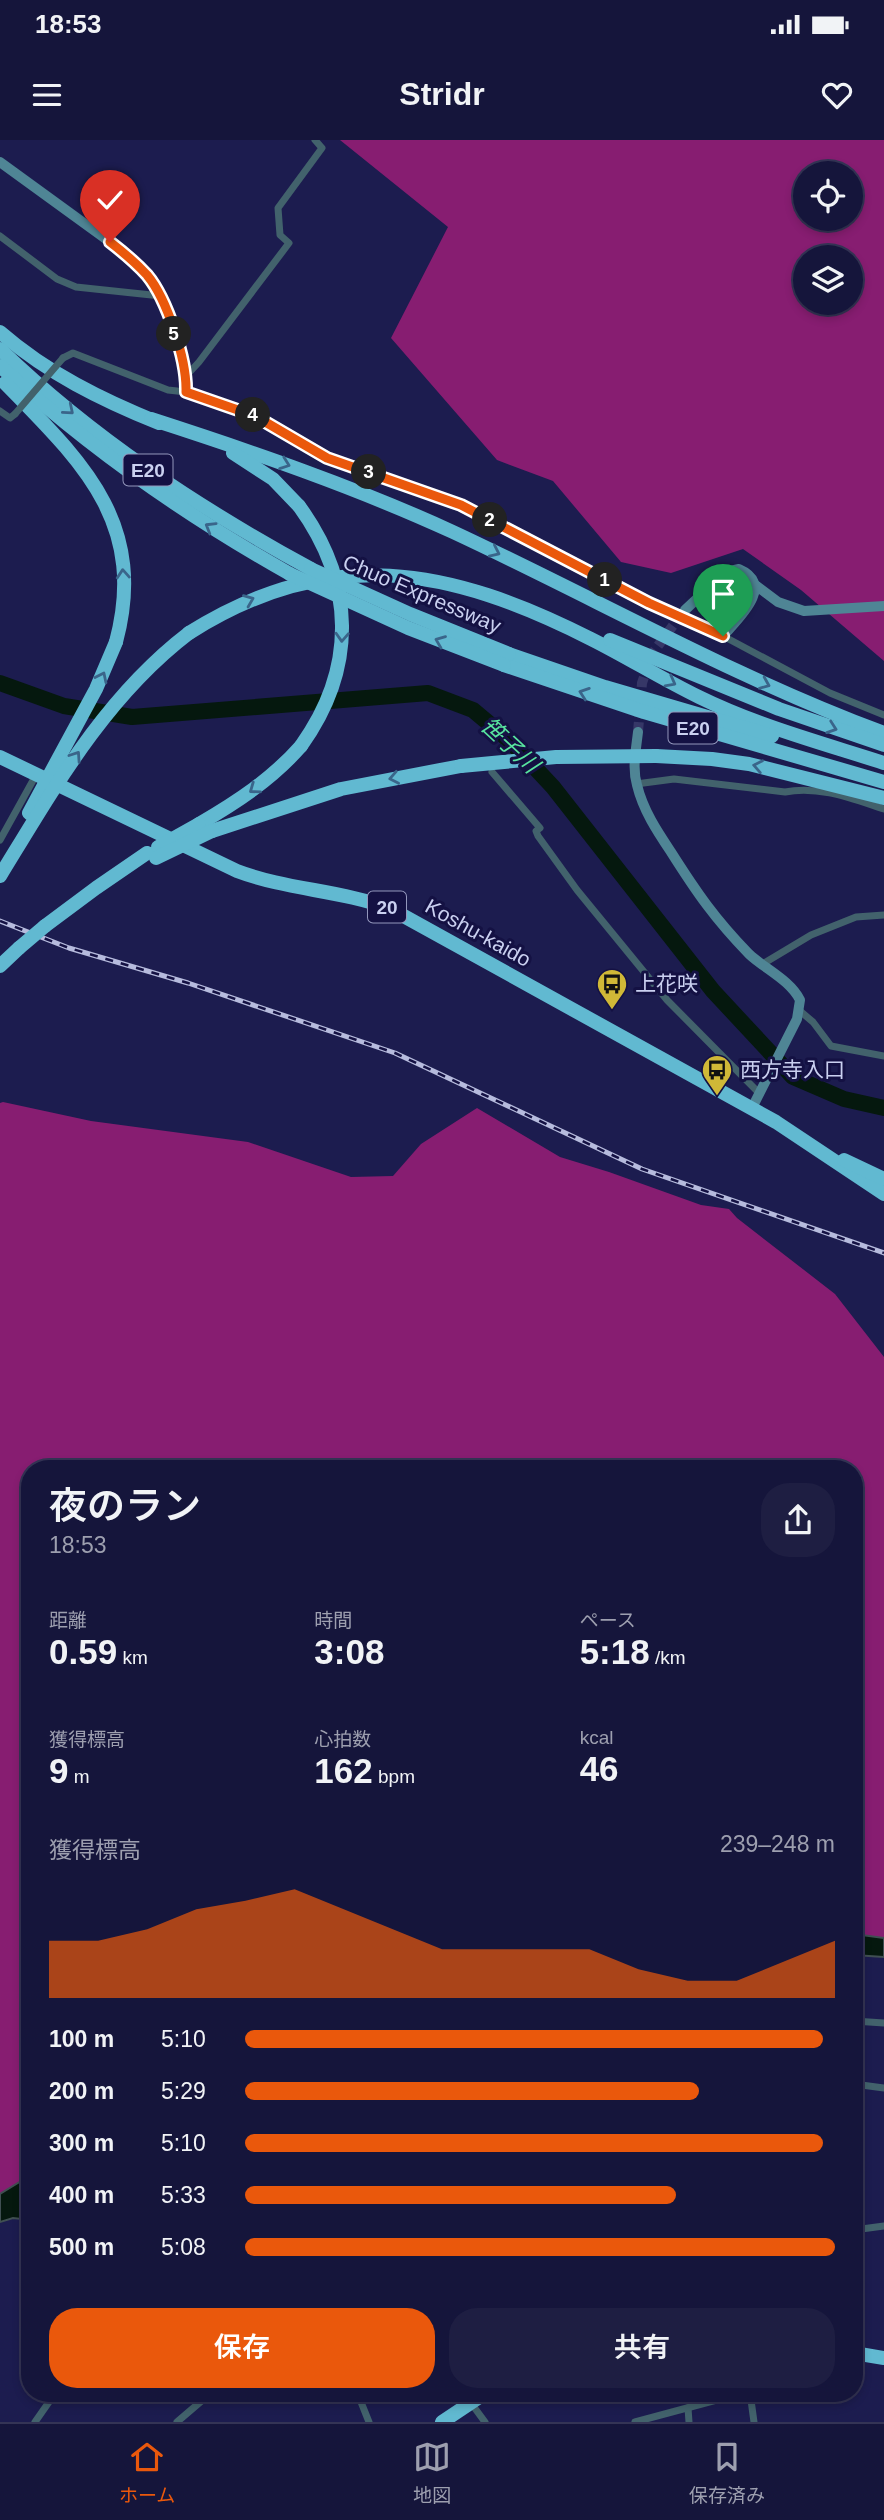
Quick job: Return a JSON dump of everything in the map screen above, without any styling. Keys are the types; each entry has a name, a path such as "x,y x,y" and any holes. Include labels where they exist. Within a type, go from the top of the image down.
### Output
{"highway":[{"path":"0,332 65,379 105,400 244,459 273,479 299,506 318,534 333,566 342,608 343,628 340,660 324,710 301,746 274,774 205,827 152,856 67,909 0,966"},
{"name":"Chuo Expressway","path":"0,349 64,406 126,454 213,513 311,569 507,660 602,699 884,782"},
{"name":"Chuo Expressway","path":"0,366 117,465 204,523 290,574 408,628 507,660 884,765"},
{"path":"0,377 69,450 110,511 120,548 124,584 121,622 116,642 96,689 0,867"},
{"path":"151,419 280,462 393,506 518,563 689,650 884,733"},
{"path":"0,876 106,713 146,668 189,633 241,603 320,579 408,576 471,589 547,614 779,709 884,745"},
{"path":"471,589 557,622 722,708 884,765"},
{"path":"205,827 341,789 461,766 556,757 656,756 712,759 749,764 884,798"},
{"name":"Koshu-kaido","path":"0,757 237,871 277,885 356,897 391,909 803,1138 884,1179"},
{"name":"Koshu-kaido","path":"803,1138 884,1194"},
{"path":"863,2354 884,2358"},
{"path":"442,2422 471,2403"}],"street":[{"path":"187,375 200,362 289,243 280,235 278,208 321,148 315,140"},
{"path":"0,162 110,242 147,275 161,296 187,375 186,392"},
{"path":"0,236 57,279 76,286 161,296"},
{"path":"0,411 10,418 63,358 73,353 169,390 186,392 255,416 327,458 461,505 649,603 723,636 830,693 884,715"},
{"path":"685,610 730,571 739,569 748,573 754,584 778,601 804,611 884,606"},
{"path":"723,636 748,608 754,597 754,584"},
{"path":"638,732 634,766 636,784 642,804 654,826 720,925 761,965 797,994 800,1000 799,1015 752,1108"},
{"path":"492,772 540,828 536,831 538,836 577,890 667,1000 760,1094"},
{"path":"0,840 36,774"},
{"path":"636,784 674,779 785,792 797,789 817,790 884,809"},
{"path":"761,965 811,935 856,917 884,915"},
{"path":"799,1015 813,1022 831,1046 884,1056"},
{"path":"863,2022 884,2023"},
{"path":"863,2085 884,2088"},
{"path":"863,2229 884,2226"},
{"path":"47,2422 37,2419 49,2402"},
{"path":"177,2422 200,2402"},
{"path":"361,2402 369,2422"},
{"path":"635,2422 708,2402"},
{"path":"751,2402 754,2422"},
{"path":"471,2403 485,2422"},
{"path":"688,2407 689,2422"}],"shaded area":[{"path":"340,140 884,140 884,661 801,590 743,549 671,573 621,562 553,481 497,460 391,338 448,227"},
{"path":"0,1103 91,1121 248,1142 351,1177 393,1176 421,1144 477,1108 560,1157 701,1205 729,1209 835,1294 884,1357 884,1938 863,1935 863,1460 21,1460 21,2181 0,2194"},
{"path":"863,1935 884,1938 884,1957 863,1956"},
{"path":"21,2181 21,2219 0,2222 0,2194"}],"waterway":[{"name":"笹子川","path":"0,683 64,706 132,717 428,693 473,710 510,741 553,787 713,991 793,1077 844,1099 884,1108"}],"tunnel":[{"path":"638,732 642,683 652,654 683,612"}],"railway":[{"path":"0,921 69,948 188,983 395,1053 642,1169 884,1253"}],"place":[{"name":"上花咲","path":"612,1011"},
{"name":"西方寺入口","path":"717,1097"}],"route":[{"path":"110,242 147,275 161,296 187,375 186,392 255,416 327,458 461,505 649,603 723,636"}]}
